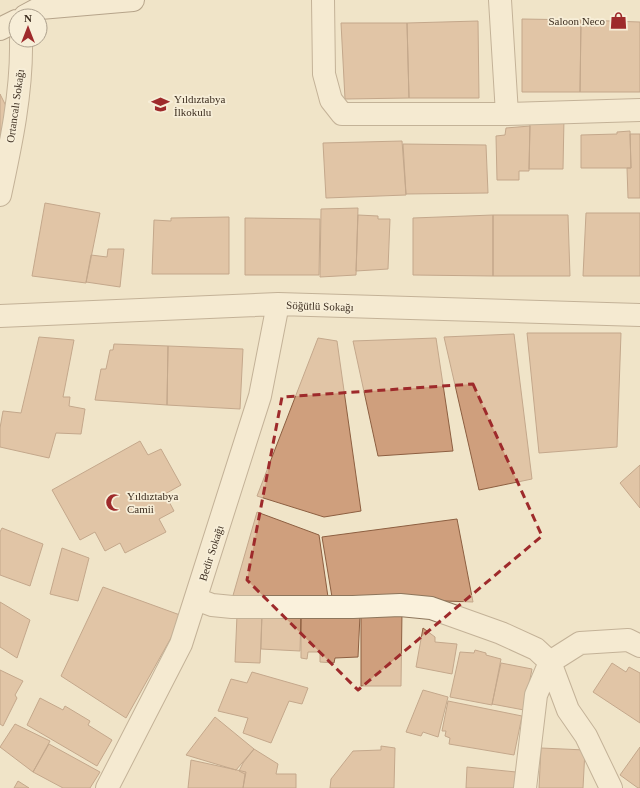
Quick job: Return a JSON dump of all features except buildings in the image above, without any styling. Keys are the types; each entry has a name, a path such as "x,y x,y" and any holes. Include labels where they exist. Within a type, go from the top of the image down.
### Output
{"street":[{"path":"34,8 133,0"},
{"path":"323,0 324,74 331,100 342,114 507,114 640,110"},
{"path":"500,0 507,114"},
{"name":"Ortancalı Sokağı","path":"0,195 13,134 21,62 21,48"},
{"name":"Söğütlü Sokağı","path":"0,316 278,304 640,315"},
{"name":"Bedir Sokağı","path":"107,788 181,644 260,396 278,304"},
{"path":"196,598 212,605 232,607 352,607 400,605 431,608 501,633 536,649 550,662 568,710 586,736 611,788"},
{"path":"525,788 536,695 550,662 580,643 628,640 640,646"}],"highlighted area":[{"path":"473,384 542,536 358,690 247,580 282,397"}],"place":[{"name":"Saloon Neco","path":"618,21"},
{"name":"Yıldıztabya İlkokulu","path":"161,105"},
{"name":"Yıldıztabya Camii","path":"114,502"}]}
